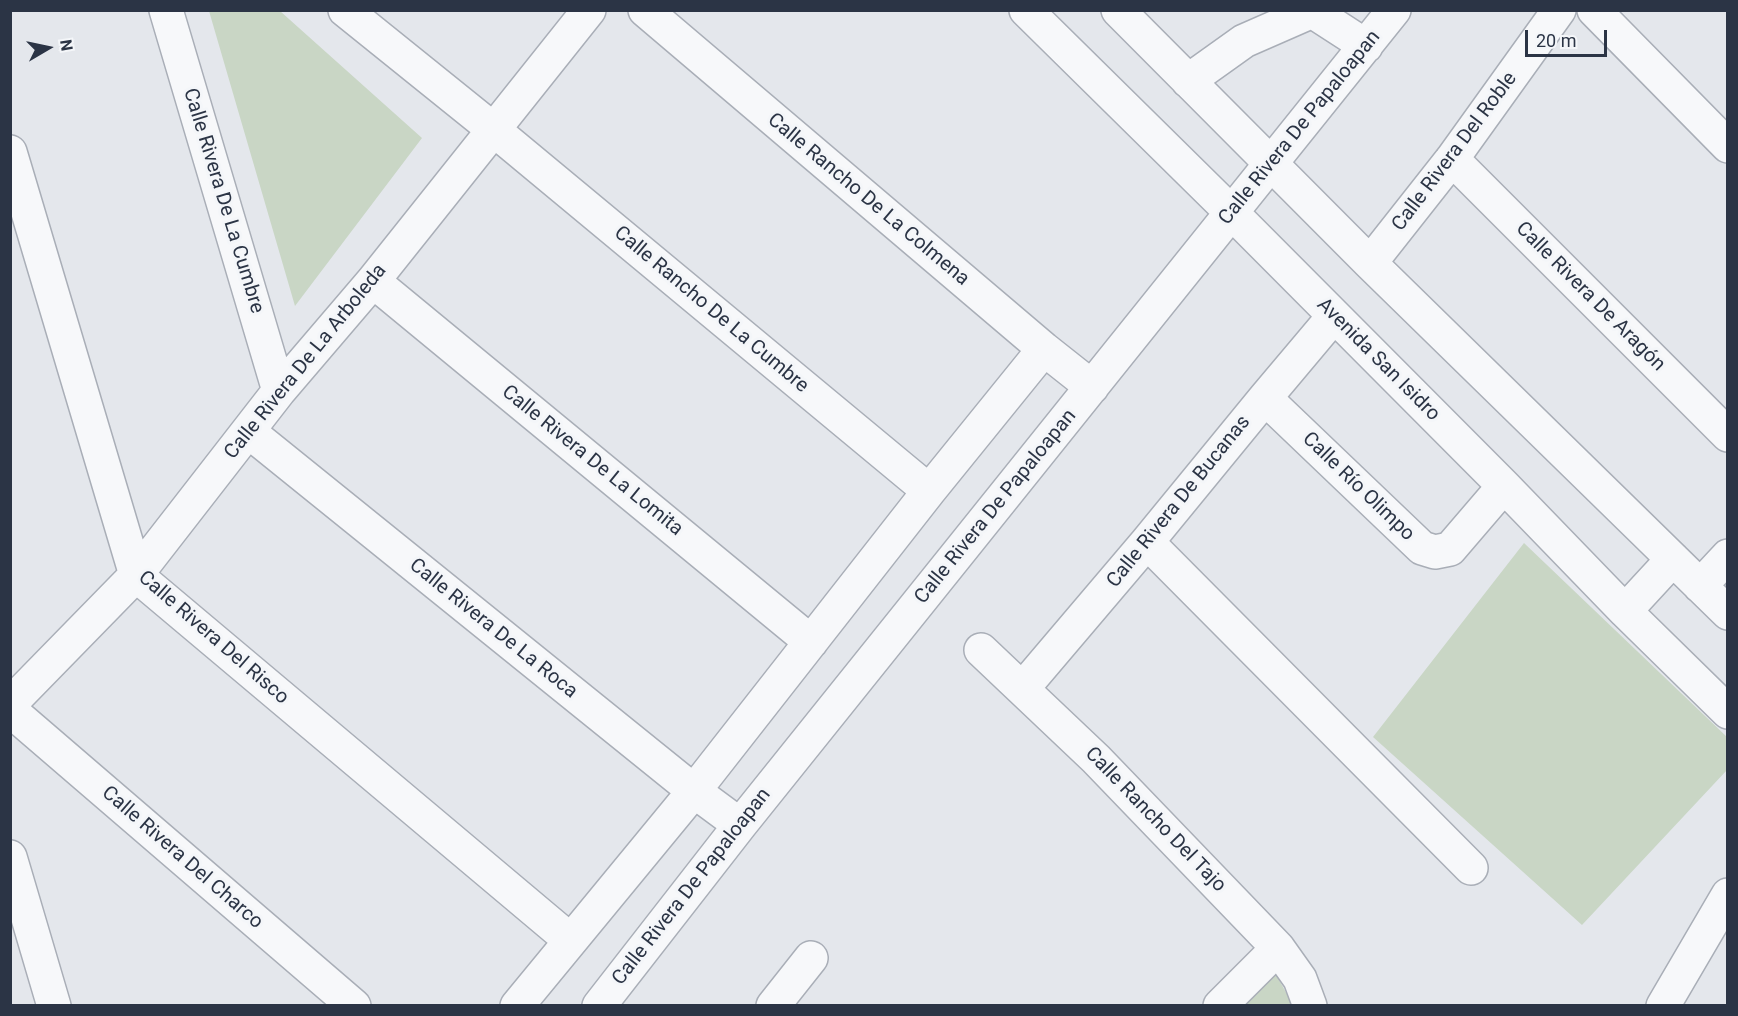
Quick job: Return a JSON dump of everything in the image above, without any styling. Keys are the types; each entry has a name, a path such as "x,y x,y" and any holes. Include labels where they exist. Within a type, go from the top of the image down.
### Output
{"street":[{"name":"Calle Rivera De La Cumbre","path":"166,10 279,391"},
{"path":"345,10 494,130"},
{"name":"Calle Rivera De La Arboleda","path":"10,704 136,575 279,391 373,281 589,10"},
{"name":"Calle Rancho De La Colmena","path":"645,10 1044,349 1092,387"},
{"name":"Avenida San Isidro","path":"1026,10 1232,213 1625,611 1728,712"},
{"path":"1118,10 1370,263 1728,613"},
{"name":"Calle Rivera De Papaloapan","path":"599,1005 740,825 1394,10"},
{"name":"Calle Rivera Del Roble","path":"1370,263 1452,159 1559,10"},
{"path":"1594,10 1728,146"},
{"path":"1188,81 1244,41 1308,13 1315,13 1366,46"},
{"name":"Calle Rancho De La Cumbre","path":"494,130 929,491"},
{"name":"Calle Rivera Del Risco","path":"10,152 136,575 570,940"},
{"name":"Calle Rivera De Aragón","path":"1452,159 1728,435"},
{"name":"Calle Rivera De La Lomita","path":"373,281 811,642"},
{"name":"Calle Rivera De Bucanas","path":"1023,688 1334,316"},
{"path":"517,1005 694,790 929,491 1044,349"},
{"name":"Calle Río Olimpo","path":"1265,398 1422,548 1435,552 1450,549 1504,486"},
{"name":"Calle Rivera De La Roca","path":"248,431 740,825"},
{"path":"1147,542 1471,868"},
{"path":"1700,586 1728,556"},
{"path":"1625,611 1673,559"},
{"name":"Calle Rancho Del Tajo","path":"981,650 1096,759 1278,948 1300,979 1310,1005"},
{"name":"Calle Rivera Del Charco","path":"10,710 354,1005"},
{"path":"10,857 54,1005"},
{"path":"1663,1005 1728,895"},
{"path":"1220,1005 1278,948"},
{"path":"773,1005 811,958"}],"green space":[{"path":"209,11 280,11 422,138 295,306"},
{"path":"1524,543 1727,737 1727,770 1582,925 1373,737"},
{"path":"1274,971 1293,1005 1239,1006"}]}
